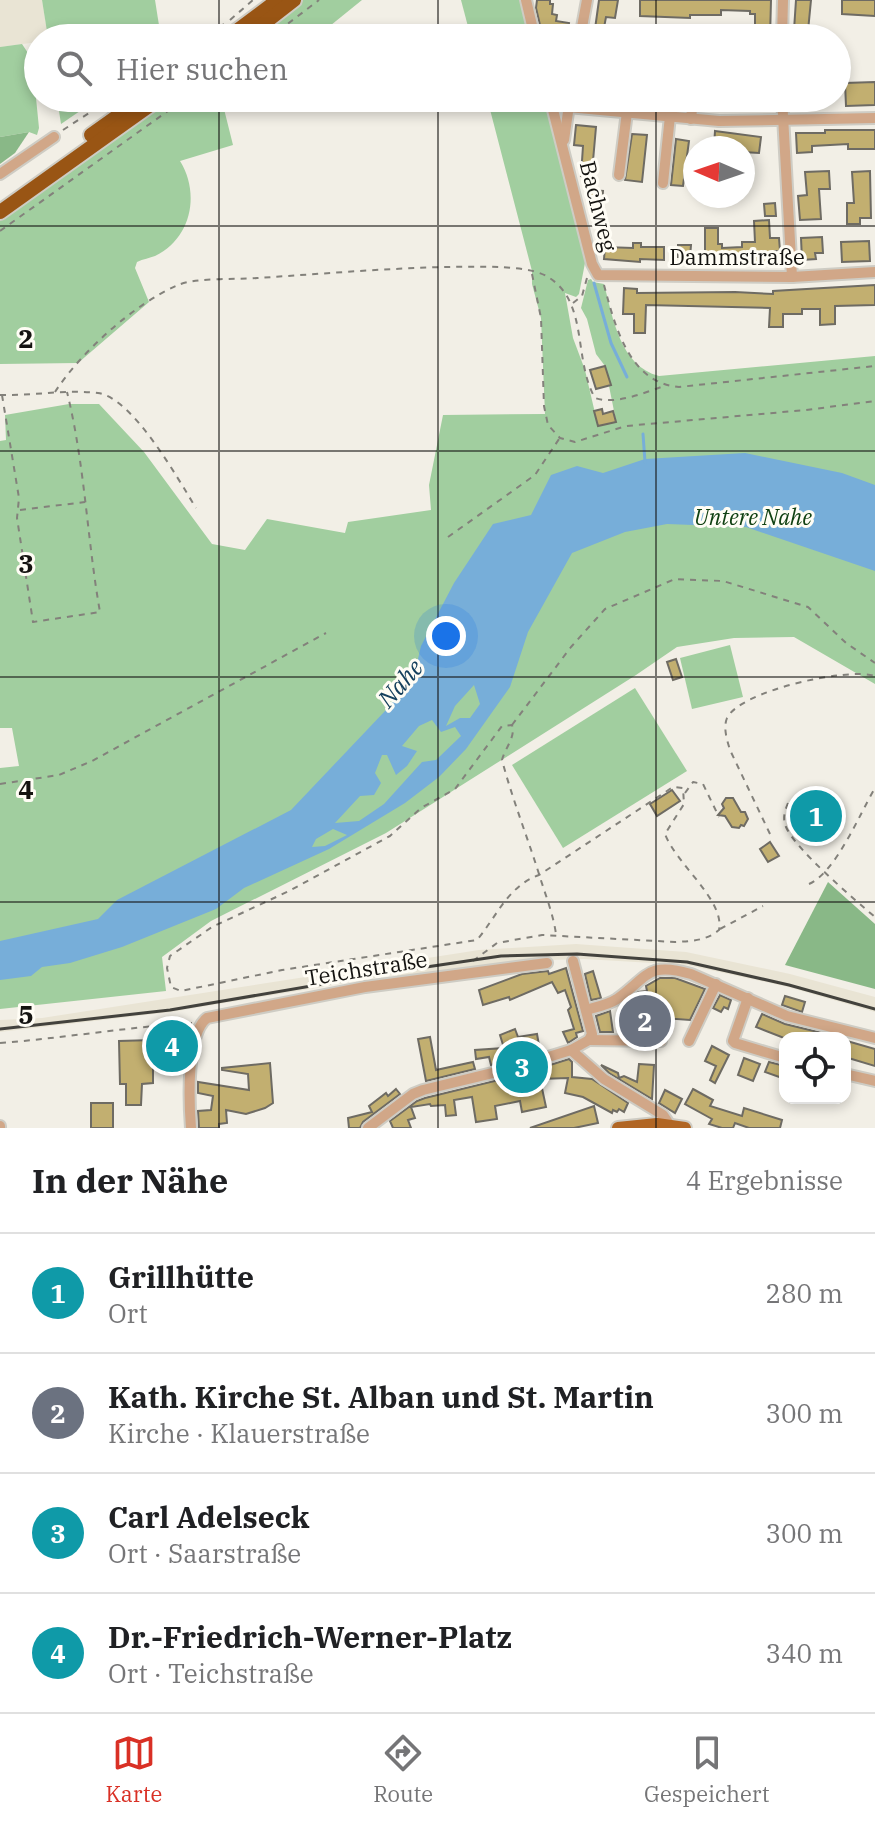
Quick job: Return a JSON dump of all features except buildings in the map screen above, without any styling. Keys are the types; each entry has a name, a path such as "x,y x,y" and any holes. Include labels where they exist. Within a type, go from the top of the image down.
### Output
{"highway":[{"path":"246,24 278,0"},
{"path":"263,24 294,0"},
{"path":"0,200 123,112"},
{"path":"0,212 140,112"}],"main road":[{"path":"618,1128 669,1124 685,1128"}],"street":[{"path":"526,0 532,24"},
{"path":"583,24 587,0"},
{"path":"782,24 783,0"},
{"name":"Bachweg","path":"554,112 592,264 598,275"},
{"name":"Bachweg","path":"563,146 568,112"},
{"path":"619,175 627,112 744,122 875,118"},
{"path":"691,119 692,112"},
{"path":"782,112 792,277"},
{"path":"663,183 670,116"},
{"path":"0,174 54,137"},
{"name":"Dammstraße","path":"598,275 792,277 875,272"},
{"path":"573,961 592,1034 589,1040"},
{"name":"Teichstraße","path":"201,1022 215,1015 268,1004 547,963"},
{"path":"586,1010 613,1002 643,975 653,971 683,972 787,1016 875,1038"},
{"path":"689,1041 716,984"},
{"path":"748,998 733,1041 779,1056"},
{"path":"191,1128 191,1054 201,1022"},
{"path":"368,1128 423,1090 513,1068 571,1050 589,1040 661,1041"},
{"path":"571,1050 604,1079 663,1115 669,1124"},
{"path":"851,1075 875,1081"}],"path":[{"path":"224,24 253,0"},
{"path":"287,24 319,0"},
{"path":"54,137 91,112"},
{"path":"0,231 166,112"},
{"path":"55,392 72,368 139,308 182,284 359,271 501,267 547,276 572,303 591,390 595,398 604,401 664,386 679,387 875,366"},
{"path":"532,271 532,284 541,318 545,414 548,425 560,438 582,442 612,428 626,426 775,414 875,401"},
{"path":"572,303 582,296 588,274 598,275 604,284 620,341 652,379 664,386"},
{"path":"67,392 87,502 90,549 100,612 33,622 1,395 55,392 67,392 102,394 136,417 196,508"},
{"path":"448,537 535,475 560,438"},
{"path":"19,509 87,502"},
{"path":"556,934 502,760 512,738 512,725 571,647 605,609 675,579 723,581 808,607 846,643 875,663"},
{"path":"0,784 59,775 92,761 326,633"},
{"path":"770,834 730,750 726,736 727,719 738,704 781,688 848,674 875,676"},
{"path":"512,725 502,726 455,789 421,808 390,836 289,891 212,927 170,956 167,968 171,987 181,991 282,970 477,940 509,895 528,879 539,875 673,787 683,788 685,794"},
{"path":"719,817 703,784 689,784 684,804 666,830 666,838 719,912 719,930"},
{"path":"809,884 826,872 875,789"},
{"path":"788,803 783,815 786,828 826,872 875,917"},
{"path":"461,974 497,943 556,934 696,941 712,936 763,906"},
{"path":"0,1043 128,1027 201,1022"}],"shaded area":[{"path":"0,0 42,0 46,24 24,24 24,44 0,47"},
{"path":"576,944 686,952 790,974 875,997 875,1012 788,987 687,965 584,959 550,960 395,980 393,975 171,1012 0,1032 0,1020 42,1018 479,950"}],"green space":[{"path":"42,0 155,0 159,24 46,24"},
{"path":"303,0 362,0 332,24 273,24"},
{"path":"461,0 526,0 532,24 467,24"},
{"path":"22,44 24,47 24,112 37,112 37,135 29,132 0,137 0,47"},
{"path":"59,112 79,112 61,124"},
{"path":"151,112 225,112 233,145 180,161 190,187 191,200 184,226 168,248 137,262 135,268 149,302 78,363 0,364 0,219"},
{"name":"Untere Nahe","path":"491,112 553,112 585,251 579,294 576,297 565,293 573,338 585,370 598,426 616,421 605,366 596,354 581,308 588,280 591,279 604,284 615,325 627,351 646,371 659,376 875,356 875,684 794,637 734,638 677,647 386,833 211,921 162,957 166,991 0,1009 0,768 19,766 12,728 0,728 0,441 6,440 5,415 69,404 99,404 144,452 212,544 245,550 267,519 345,533 348,522 431,510 429,485 443,415 545,414 541,318 532,284 532,271"},
{"path":"29,132 15,153 0,164 0,137"},
{"path":"730,645 743,697 692,709 680,658"},
{"path":"635,688 687,771 563,848 512,765"},
{"path":"828,882 875,924 875,989 785,965"}],"water":[{"path":"745,453 842,473 875,485 875,571 746,527 667,524 625,532 572,553 528,632 510,687 466,749 439,777 405,803 329,849 244,888 216,909 122,947 70,963 42,967 31,976 0,980 0,941 98,919 117,900 291,810 414,676 421,646 454,583 493,524 531,515 551,475 577,466 603,473 645,459","holes":["474,685 480,704 470,718 460,718 446,726 455,706","432,720 441,732 455,727 461,736 436,760 422,762 384,804 359,821 335,823 360,796 374,795 381,783 375,773 382,755 387,755 396,775 407,766 417,751 402,746 419,726","333,829 347,835 325,846 312,847 316,839"]}],"waterway":[{"path":"594,283 611,343 627,377"},
{"path":"643,434 645,462"}],"railway":[{"path":"0,1029 170,1010 501,956 577,954 687,962 789,985 875,1009"}],"place":[{"name":"Grillhütte","path":"816,816"},
{"name":"Kath. Kirche St. Alban und St. Martin","path":"645,1021"},
{"name":"Dr.-Friedrich-Werner-Platz","path":"172,1046"},
{"name":"Carl Adelseck","path":"522,1067"}],"water label":[{"name":"Nahe","path":"400,683"}]}
